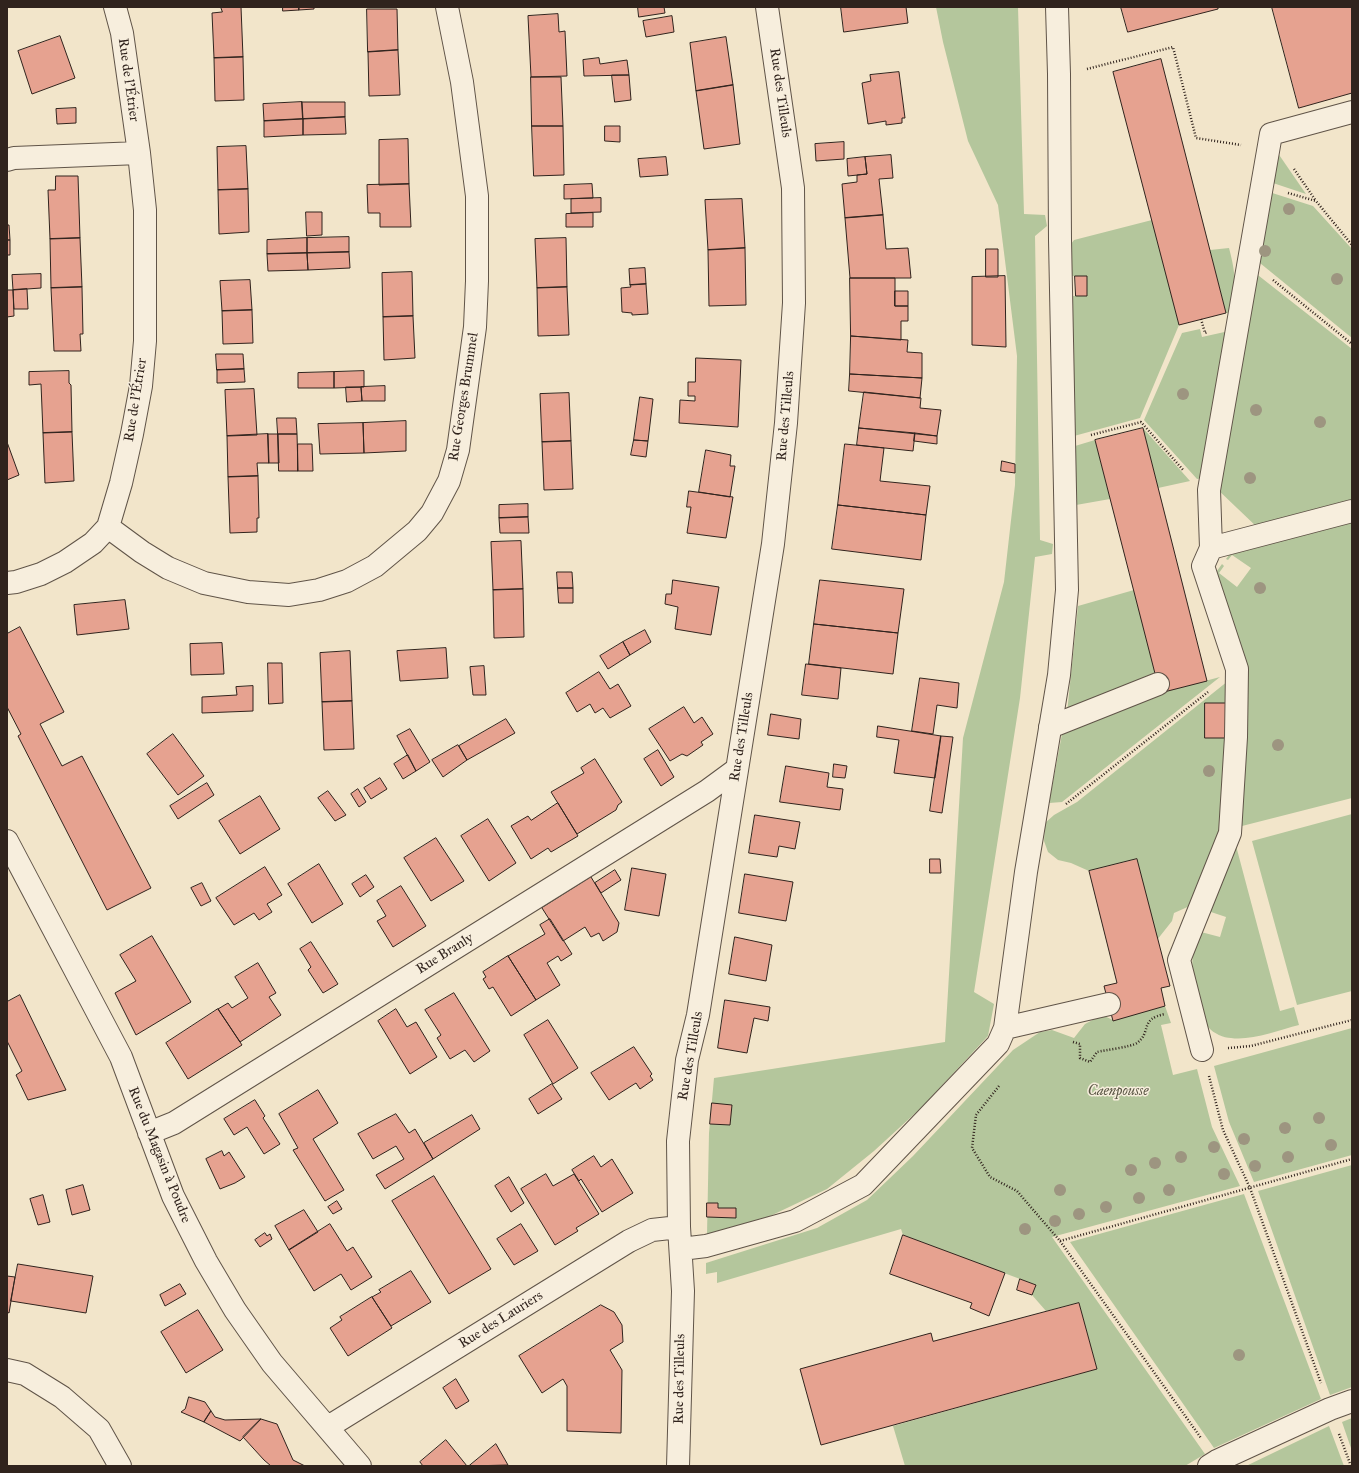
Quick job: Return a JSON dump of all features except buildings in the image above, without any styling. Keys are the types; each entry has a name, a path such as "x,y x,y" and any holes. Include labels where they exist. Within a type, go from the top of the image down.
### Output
{"street":[{"name":"Rue de l'Étrier","path":"7,583 16,582 41,574 65,562 93,543 108,527 121,483 141,386 145,341 145,210 122,33 115,7"},
{"name":"Rue Georges Brummel","path":"108,527 142,552 168,568 204,583 248,592 289,595 319,590 347,581 375,566 418,531 432,513 449,481 458,450 475,327 477,281 477,196 462,82 447,7"},
{"name":"Rue des Tilleuls","path":"678,1466 683,1291 679,1227 678,1141 687,1060 699,1007 773,544 786,423 794,303 793,188 767,7"},
{"path":"681,1248 706,1246 795,1221 863,1185 998,1044 1005,1028 1026,872 1059,675 1067,590 1057,7"},
{"path":"1202,1050 1179,960 1230,834 1236,737 1237,669 1203,566 1211,548 1210,490 1271,134 1352,112"},
{"path":"7,160 14,158 138,153"},
{"path":"1211,548 1352,511"},
{"path":"1050,727 1158,684"},
{"name":"Rue Branly","path":"148,1134 181,1119 707,791 737,769"},
{"name":"Rue du Magasin à Poudre","path":"7,841 121,1057 148,1134 173,1196 206,1261 235,1310 272,1363 360,1466"},
{"path":"1005,1028 1109,1004"},
{"name":"Rue des Lauriers","path":"328,1427 629,1241 652,1230 679,1227"},
{"path":"7,1370 24,1374 62,1397 99,1429 120,1466"},
{"path":"1209,1466 1330,1409 1352,1401"}],"path":[{"path":"1059,74 1173,47 1196,138 1268,150"},
{"path":"1262,186 1316,201 1352,245"},
{"path":"1249,260 1352,344"},
{"path":"1201,319 1203,325"},
{"path":"1064,442 1141,422 1193,480 1210,490"},
{"path":"1034,820 1066,805 1237,669"},
{"path":"1080,1044 1080,1058 1090,1062 1097,1052 1136,1044 1144,1036 1147,1024 1154,1016 1168,1014"},
{"path":"1202,1050 1251,1046 1352,1020"},
{"path":"1210,1078 1223,1130 1250,1188 1351,1466"},
{"path":"1000,1085 976,1115 972,1148 990,1177 1017,1191 1060,1241 1201,1439"},
{"path":"1060,1241 1352,1159"}],"green space":[{"path":"936,7 1018,7 1024,214 1045,215 1047,226 1035,236 1040,540 1053,544 1052,554 1035,557 1020,698 974,992 994,1004 988,1036 922,1107 874,1151 827,1189 766,1218 707,1235 709,1133 714,1078 945,1042 963,738 1004,582 1015,485 1017,356 998,205 968,141 943,42"},
{"path":"1273,146 1306,194 1267,181"},
{"path":"1266,191 1313,206 1352,249 1352,338 1255,259"},
{"path":"1152,220 1179,325 1140,418 1074,436 1071,296 1087,296 1087,276 1071,276 1071,244 1074,240"},
{"path":"1229,248 1233,265 1235,287 1232,313 1226,313 1210,250"},
{"path":"1254,272 1352,349 1352,503 1259,529 1215,487"},
{"path":"1200,329 1202,337 1229,331 1204,478 1197,479 1144,420 1182,333"},
{"path":"1143,428 1190,481 1158,488"},
{"path":"1095,440 1110,499 1076,505 1075,446"},
{"path":"1352,519 1352,798 1242,826 1245,671 1214,575 1222,564 1224,566 1219,573 1237,587 1251,568 1232,555 1228,560 1226,559 1232,551"},
{"path":"1134,590 1156,677 1067,713 1078,606"},
{"path":"1220,677 1062,802 1049,803 1062,734 1160,693"},
{"path":"1228,681 1223,830 1192,905 1174,913 1172,921 1157,940 1137,859 1089,871 1071,863 1058,860 1048,852 1044,841 1045,823 1054,815 1077,802"},
{"path":"1352,814 1352,991 1297,1005 1252,841"},
{"path":"1235,842 1280,1011 1294,1007 1299,1025 1256,1037 1239,1039 1228,1038 1213,1032 1205,1022 1198,1004 1192,962 1201,932 1220,937 1226,917 1208,911"},
{"name":"Caenpousse","path":"1165,1006 1171,1023 1161,1025 1173,1075 1197,1069 1212,1127 1240,1186 1052,1237 1205,1454 1185,1466 905,1466 893,1426 1097,1369 1079,1303 1046,1311 1032,1295 1036,1285 903,1235 901,1229 717,1283 717,1272 706,1274 706,1263 817,1228 867,1200 913,1156 1013,1050 1040,1032 1052,1030 1074,1038 1085,1024 1102,1015 1113,1020"},
{"path":"1352,1028 1352,1155 1254,1182 1229,1122 1214,1066"},
{"path":"1352,1165 1352,1387 1330,1395 1258,1191"},
{"path":"1244,1194 1321,1399 1214,1448 1070,1242"},
{"path":"1352,1418 1352,1451 1342,1422"},
{"path":"1329,1426 1344,1466 1246,1466"}]}
